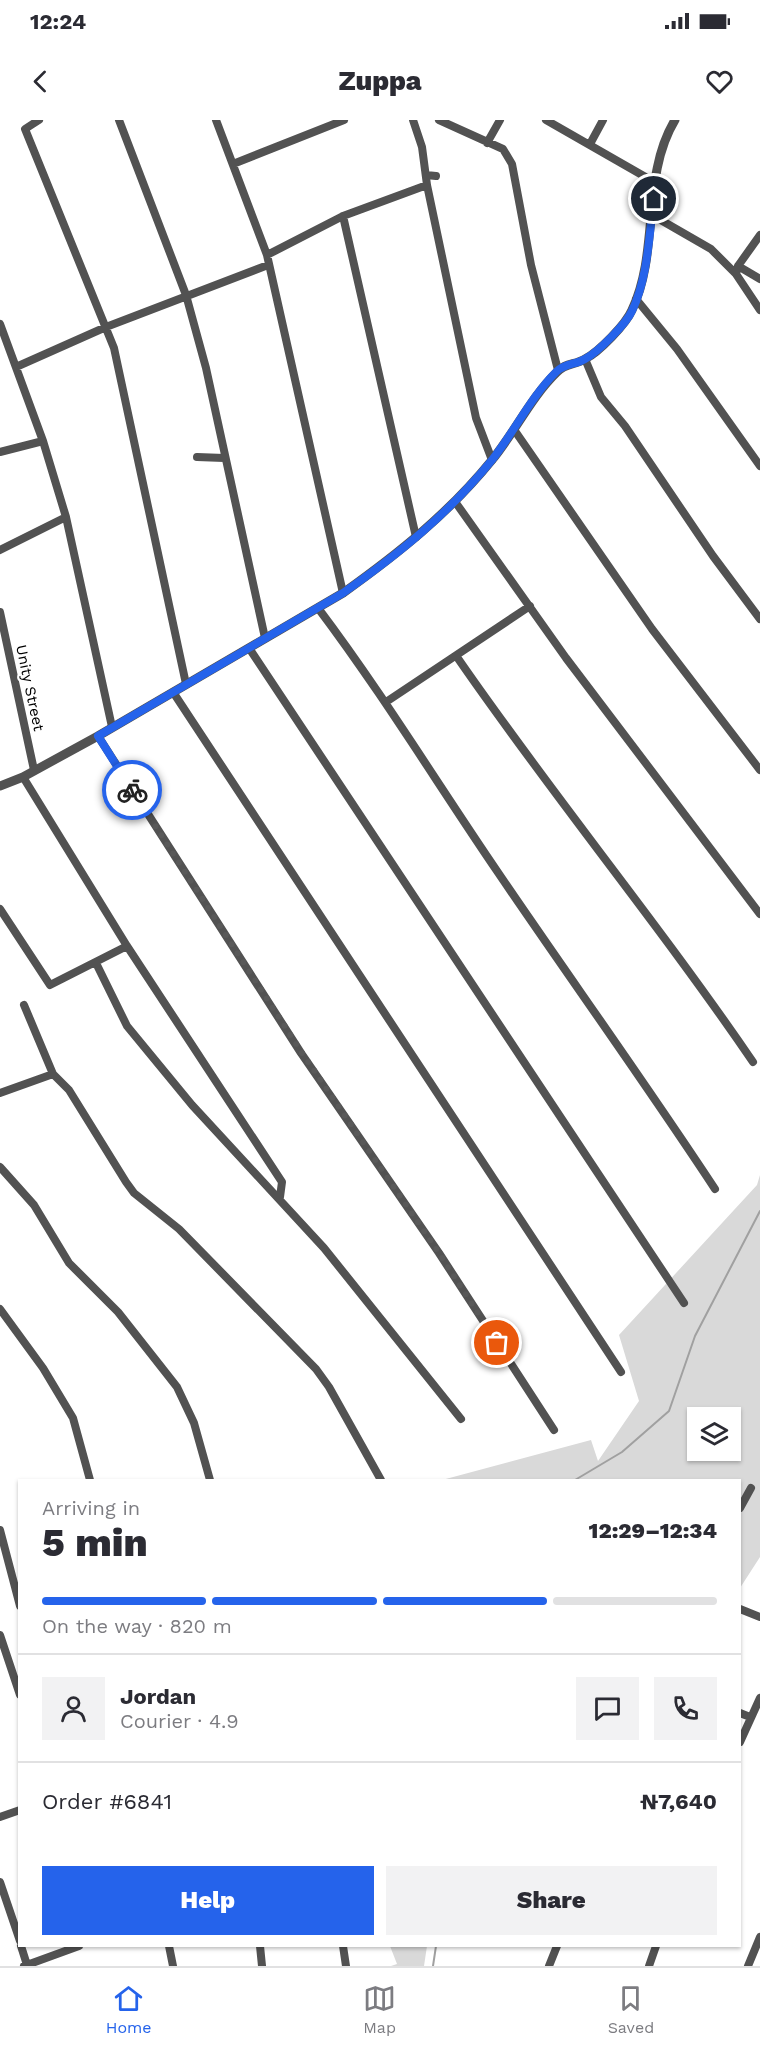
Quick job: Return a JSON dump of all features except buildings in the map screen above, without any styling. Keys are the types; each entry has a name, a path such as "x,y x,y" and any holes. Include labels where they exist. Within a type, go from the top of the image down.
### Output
{"street":[{"path":"39,120 25,129 114,348 186,684"},
{"path":"119,120 186,295 265,638"},
{"path":"216,120 267,255 343,593"},
{"path":"233,164 344,120"},
{"path":"413,120 476,418 492,460"},
{"path":"439,120 503,149 512,164 531,265 558,370"},
{"path":"487,142 500,120"},
{"path":"546,120 656,183"},
{"path":"590,144 603,120"},
{"path":"0,786 23,777 98,736 343,593 456,503 492,460 558,370 563,366 585,359 624,323 636,299 656,183 666,141 675,120"},
{"path":"426,175 436,176"},
{"path":"267,255 343,216 427,185"},
{"path":"343,216 416,537"},
{"path":"652,216 718,253 737,270 760,310"},
{"path":"737,270 760,236"},
{"path":"16,367 106,327 268,265"},
{"path":"737,270 760,279"},
{"path":"636,299 677,349 760,466"},
{"path":"0,324 43,441 66,517 112,727"},
{"path":"0,354 11,351"},
{"path":"585,359 601,397 625,426 713,556 760,619"},
{"path":"514,431 652,629 760,770"},
{"path":"0,452 43,441"},
{"path":"197,458 224,458"},
{"path":"456,503 760,914"},
{"path":"0,550 66,517"},
{"path":"386,702 457,657 530,606"},
{"path":"318,608 386,702 497,871 637,1071 715,1189"},
{"name":"Unity Street","path":"0,612 34,770"},
{"path":"249,648 684,1302"},
{"path":"457,657 509,732 685,962 753,1062"},
{"path":"173,692 621,1372"},
{"path":"98,736 302,1053 439,1253 554,1430"},
{"path":"23,777 127,946 282,1182 280,1197"},
{"path":"0,909 48,984 51,985 127,946"},
{"path":"96,963 127,1026 192,1105 280,1197 324,1248 461,1419"},
{"path":"24,1005 53,1074 69,1090 134,1192 179,1229 316,1369 330,1387 380,1479"},
{"path":"0,1093 53,1074"},
{"path":"0,1167 34,1205 69,1263 118,1312 177,1387 194,1423 210,1479"},
{"path":"0,1309 43,1368 73,1418 90,1479"},
{"path":"741,1506 752,1488"},
{"path":"0,1530 2,1550 18,1600"},
{"path":"741,1609 760,1617"},
{"path":"0,1635 18,1689"},
{"path":"741,1740 760,1698"},
{"path":"741,1713 750,1717"},
{"path":"0,1817 18,1811"},
{"path":"0,1882 18,1935"},
{"path":"748,1966 760,1937"},
{"path":"21,1947 26,1965 76,1947"},
{"path":"169,1947 173,1966"},
{"path":"260,1947 262,1966"},
{"path":"344,1947 346,1966"},
{"path":"549,1966 557,1947"},
{"path":"649,1966 656,1947"}],"shaded area":[{"path":"760,1175 760,1557 741,1586 741,1479 446,1479 591,1440 598,1461 639,1401 619,1335 757,1185"},
{"path":"390,1947 427,1947 424,1966 391,1966 397,1964"}],"waterway":[{"path":"577,1479 622,1452 669,1411 695,1336 760,1211"},
{"path":"433,1966 436,1947"}],"way so far":[{"path":"132,790 302,1053 439,1253 497,1343"}],"route":[{"path":"132,790 98,736 343,593 380,567 456,503 492,460 554,374 563,366 585,359 624,323 632,311 645,260 654,199"}]}
